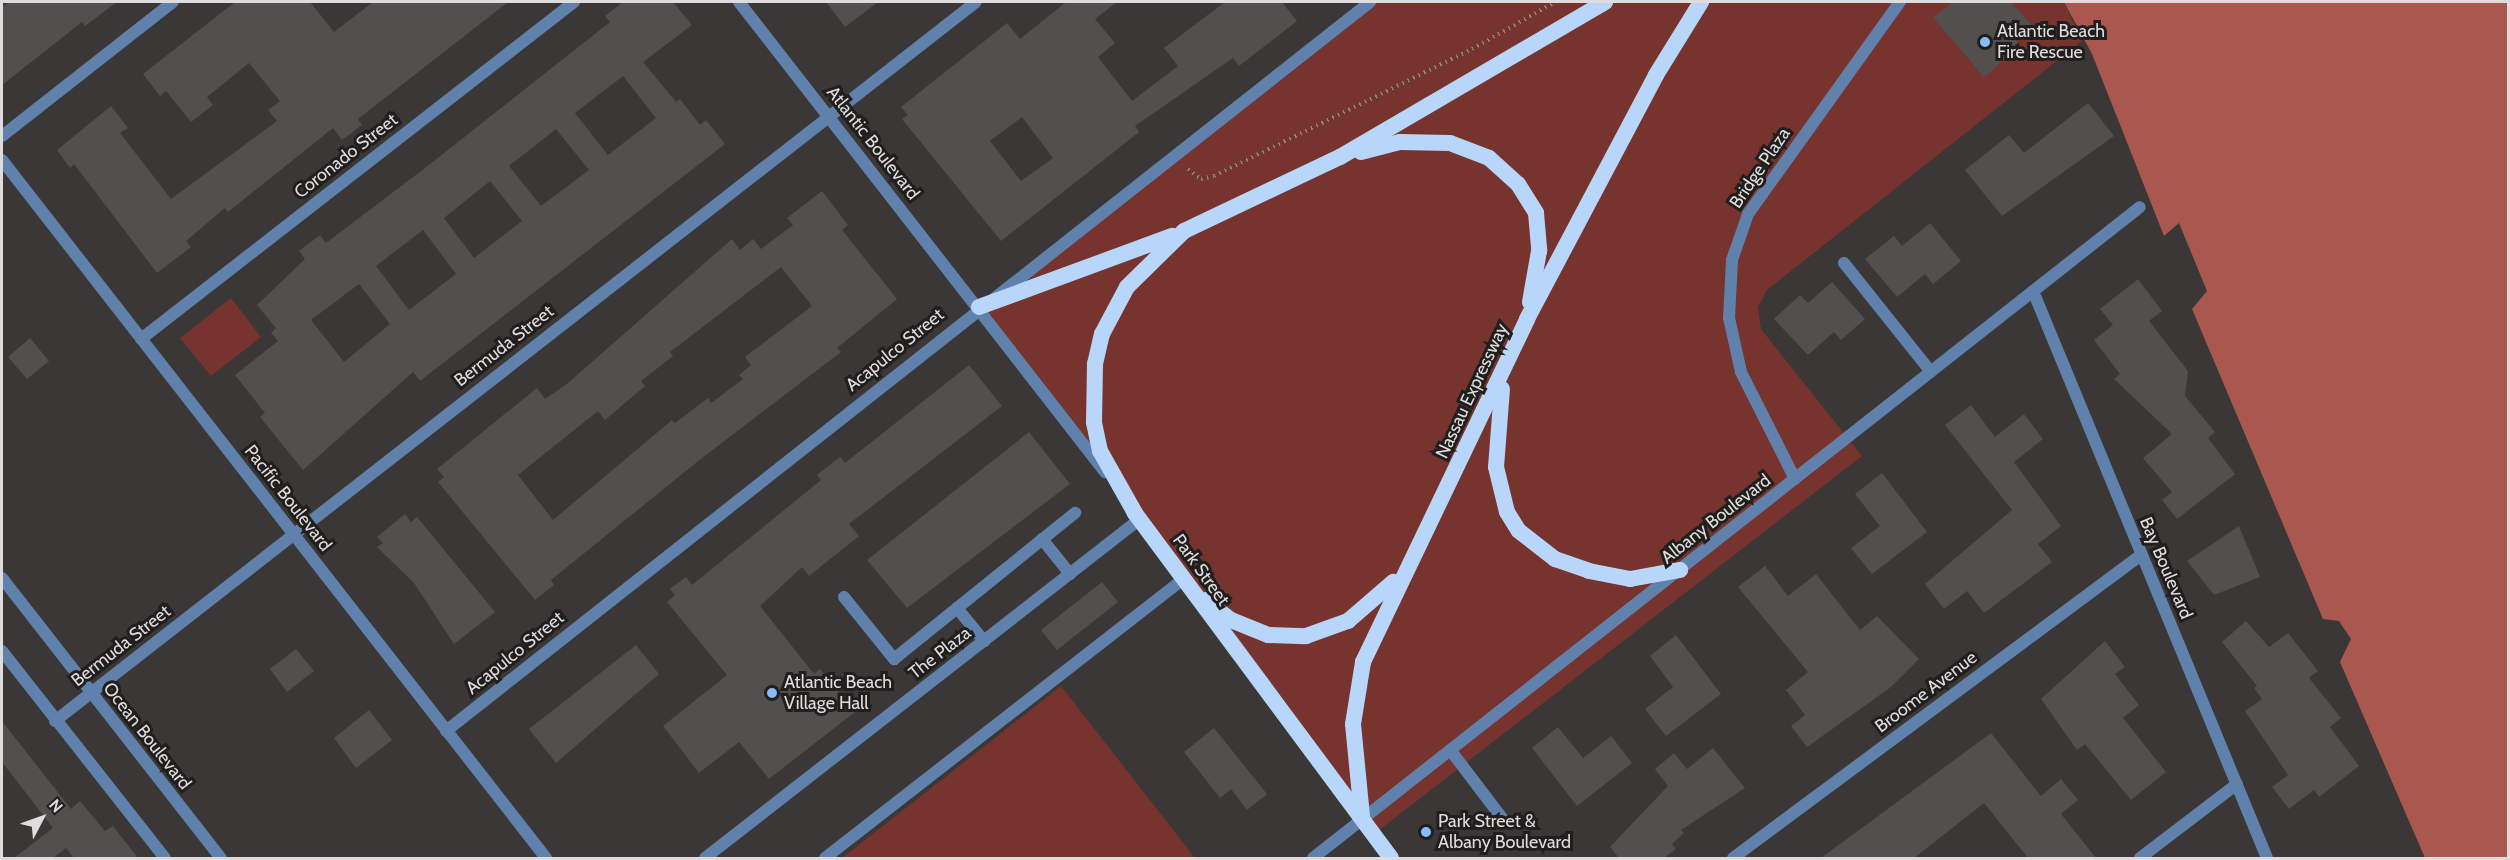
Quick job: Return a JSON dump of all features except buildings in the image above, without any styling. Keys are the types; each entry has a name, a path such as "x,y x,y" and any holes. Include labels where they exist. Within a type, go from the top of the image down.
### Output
{"highway":[{"path":"979,307 1184,231 1340,157 1605,2"},
{"name":"Nassau Expressway","path":"1363,820 1354,767 1355,697 1364,662 1421,540 1503,376 1527,319 1656,75 1701,2"},
{"path":"1340,157 1400,142 1450,143 1489,158 1504,171 1536,213 1539,251 1527,319"},
{"path":"1138,516 1100,451 1094,422 1095,364 1102,334 1127,286 1184,231"},
{"path":"1503,376 1496,467 1507,512 1519,531 1555,559 1589,571 1630,579 1680,570"},
{"name":"Park Street","path":"1138,516 1391,858"},
{"path":"1183,579 1231,620 1268,635 1306,636 1348,621 1381,596 1421,540"}],"street":[{"path":"2,135 173,2"},
{"name":"Coronado Street","path":"141,339 574,2"},
{"name":"Atlantic Boulevard","path":"739,2 979,307"},
{"name":"Bermuda Street","path":"55,721 976,2"},
{"name":"Acapulco Street","path":"446,731 979,307 1370,2"},
{"name":"Bridge Plaza","path":"1795,479 1741,372 1729,318 1732,260 1748,214 1900,2"},
{"name":"Pacific Boulevard","path":"2,160 546,858"},
{"name":"Albany Boulevard","path":"1313,858 2140,207"},
{"path":"1844,263 1930,372"},
{"name":"Bay Boulevard","path":"2033,291 2140,555 2267,858"},
{"name":"Park Street","path":"979,307 1138,516"},
{"path":"844,597 894,659 1075,513"},
{"name":"The Plaza","path":"705,858 1070,574 1138,516"},
{"path":"1042,539 1070,574"},
{"name":"Broome Avenue","path":"1733,858 2140,555"},
{"name":"Ocean Boulevard","path":"2,578 221,858"},
{"path":"825,858 1183,579"},
{"path":"957,608 984,641"},
{"path":"2,651 165,858"},
{"path":"1451,751 1502,818"},
{"path":"2140,858 2237,784"}],"path":[{"path":"1175,154 1201,179 1214,176 1472,49 1555,2"}],"shaded area":[{"path":"1370,2 2064,2 2082,41 1767,290 1758,307 1761,329 1862,456 1378,831 979,307"},
{"path":"2064,2 2508,2 2508,858 2425,858 2340,662 2351,639 2339,621 2323,619 2192,309 2207,291 2179,223 2164,236 2092,54"},
{"path":"231,298 261,337 211,376 180,338"},
{"path":"1061,686 1195,858 842,858"}],"place":[{"name":"Atlantic Beach Fire Rescue","path":"1985,42"},
{"name":"Atlantic Beach Village Hall","path":"772,693"},
{"name":"Park Street & Albany Boulevard","path":"1426,832"}]}
